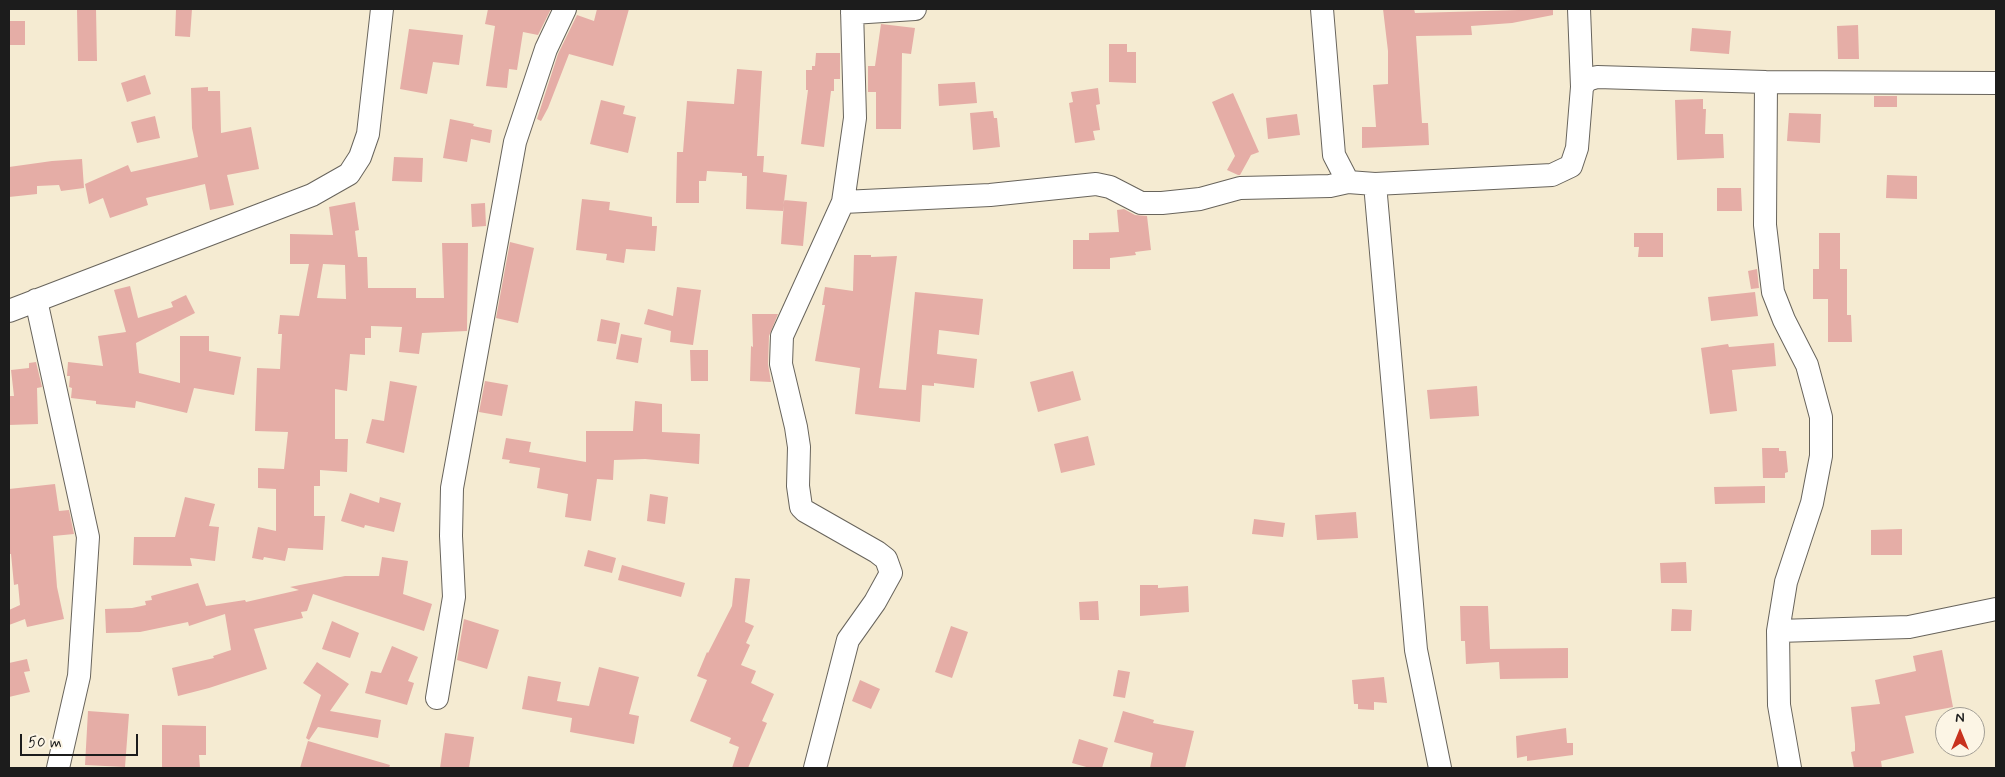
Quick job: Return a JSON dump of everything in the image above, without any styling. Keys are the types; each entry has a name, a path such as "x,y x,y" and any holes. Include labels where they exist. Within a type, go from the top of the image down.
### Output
{"street":[{"path":"9,310 312,195 349,174 360,157 368,134 382,9"},
{"path":"437,698 454,597 451,536 452,488 515,142 546,49 565,9"},
{"path":"815,768 848,640 875,602 891,573 886,559 877,552 801,507 798,486 799,447 781,364 782,336 843,202 855,118 852,11 916,9"},
{"path":"1322,9 1334,155 1348,182"},
{"path":"843,202 990,195 1096,184 1110,187 1141,203 1162,203 1200,199 1240,188 1330,186 1348,182 1375,184 1552,175 1570,166 1577,148 1582,87 1579,9"},
{"path":"1582,87 1587,80 1597,77 1766,82 1996,83"},
{"path":"1766,82 1765,225 1773,292 1784,320 1806,365 1821,417 1821,456 1812,502 1786,582 1778,631 1779,705 1790,768"},
{"path":"1375,184 1416,650 1440,768"},
{"path":"36,300 88,537 78,676 58,768"},
{"path":"1778,631 1909,627 1996,609"}],"building":[{"path":"77,9 96,9 97,61 78,61"},
{"path":"176,9 192,9 190,37 175,36"},
{"path":"488,9 551,9 538,35 523,32 517,70 509,69 507,88 486,86 495,26 485,24"},
{"path":"597,9 629,9 613,66 569,54 548,108 541,121 537,119 558,54 577,15 594,21"},
{"path":"1383,9 1414,9 1415,13 1553,9 1553,15 1512,23 1471,26 1472,35 1416,36 1422,123 1428,123 1429,145 1362,148 1362,127 1376,127 1373,85 1388,84 1388,51"},
{"path":"9,21 25,21 25,45 9,45"},
{"path":"881,24 915,28 911,54 902,53 901,129 876,129 876,92 868,92 868,66 875,66"},
{"path":"1858,25 1859,59 1838,59 1837,26"},
{"path":"1692,28 1731,31 1729,54 1690,51"},
{"path":"409,29 463,35 459,65 433,62 427,94 400,89"},
{"path":"1109,44 1127,44 1127,52 1136,52 1136,83 1109,82"},
{"path":"816,53 840,53 840,79 834,79 834,91 831,91 824,147 801,144 808,90 806,90 806,70 812,70 812,66 815,66"},
{"path":"737,69 762,71 757,156 764,156 763,172 787,175 783,211 746,209 747,176 742,176 742,173 707,171 706,181 699,181 699,203 676,203 677,152 683,152 687,101 734,104"},
{"path":"145,75 151,94 127,102 121,83"},
{"path":"975,82 977,103 939,106 938,84"},
{"path":"208,87 208,91 220,91 221,133 251,127 259,169 227,175 234,205 210,210 205,184 146,198 148,205 110,218 103,198 89,204 85,184 128,165 131,172 198,157 192,128 191,88"},
{"path":"1098,88 1100,104 1096,105 1100,130 1093,131 1095,140 1075,143 1069,103 1073,102 1071,92"},
{"path":"1233,93 1259,152 1251,155 1240,175 1227,170 1235,156 1212,102"},
{"path":"1874,96 1897,96 1897,107 1874,107"},
{"path":"1703,99 1703,109 1706,109 1705,134 1723,134 1724,158 1677,160 1675,100"},
{"path":"601,100 625,106 623,114 636,117 628,153 590,144"},
{"path":"993,111 994,118 997,118 1000,147 973,150 970,113"},
{"path":"1789,113 1821,114 1820,143 1787,141"},
{"path":"1297,114 1300,135 1268,139 1266,118"},
{"path":"155,116 160,138 137,143 131,122"},
{"path":"450,119 492,130 490,143 471,139 467,162 443,158"},
{"path":"394,157 423,158 422,182 392,181"},
{"path":"82,159 84,188 61,191 59,185 37,186 37,194 9,197 9,167"},
{"path":"1887,175 1917,176 1917,199 1886,198"},
{"path":"1717,188 1741,188 1742,211 1717,211"},
{"path":"582,199 610,202 609,210 652,217 652,226 657,226 655,251 626,249 624,263 606,260 607,254 576,250"},
{"path":"784,200 807,202 803,246 781,244"},
{"path":"355,202 359,230 355,231 358,257 367,257 368,288 416,288 416,298 444,298 442,243 468,243 467,331 422,333 419,354 399,352 402,327 371,326 371,338 365,338 365,355 350,354 347,391 335,389 335,439 348,439 347,472 320,470 320,486 314,486 314,516 325,516 323,550 288,548 285,561 264,557 263,560 252,558 258,527 276,531 276,489 258,488 258,468 284,469 288,432 255,431 257,368 280,369 282,334 278,334 280,315 299,316 309,264 290,264 290,234 333,235 329,207","holes":["323,264 345,265 346,299 317,298"]},
{"path":"485,203 486,226 472,227 471,204"},
{"path":"1124,209 1135,215 1147,216 1151,250 1135,252 1136,255 1110,258 1110,269 1073,269 1073,240 1089,240 1089,233 1119,232 1117,210"},
{"path":"1634,233 1663,233 1663,257 1638,257 1639,247 1634,247"},
{"path":"1819,233 1840,233 1840,269 1847,269 1847,315 1851,315 1852,342 1828,342 1828,299 1813,299 1813,269 1819,269"},
{"path":"510,242 534,248 518,323 496,318"},
{"path":"854,255 871,255 871,257 897,256 879,388 906,390 915,292 983,299 979,335 939,330 937,354 977,359 974,388 934,383 934,386 922,385 920,422 855,414 860,368 815,361 825,305 822,305 825,287 853,291"},
{"path":"1757,269 1759,288 1751,289 1748,271"},
{"path":"130,286 138,318 173,307 171,302 186,295 195,313 136,343 139,373 180,383 180,336 209,336 209,351 241,357 234,395 194,388 187,413 136,401 135,408 96,404 96,401 71,398 70,376 67,376 68,362 103,366 98,336 126,332 114,290"},
{"path":"677,287 701,290 693,345 670,342 671,331 644,324 648,309 673,316"},
{"path":"1755,292 1758,316 1711,321 1708,297"},
{"path":"752,314 778,314 769,336 768,364 771,382 750,381 751,346 753,347"},
{"path":"601,319 620,323 616,344 597,341"},
{"path":"621,334 642,338 638,363 616,359"},
{"path":"1774,343 1776,366 1732,370 1737,411 1710,414 1701,348 1728,344 1729,347"},
{"path":"690,350 708,350 708,381 691,381"},
{"path":"36,362 42,387 37,388 38,424 9,425 9,396 14,396 11,370 29,368 29,363"},
{"path":"1073,371 1081,400 1038,412 1030,382"},
{"path":"390,381 417,386 404,453 366,443 372,419 384,421"},
{"path":"485,381 508,385 502,416 479,412"},
{"path":"1477,386 1479,416 1430,419 1427,390"},
{"path":"635,401 662,404 662,432 700,434 699,464 645,459 614,460 613,480 597,479 591,521 565,517 568,494 537,488 540,468 509,463 510,460 502,459 506,438 531,442 529,452 586,462 586,431 633,431"},
{"path":"1088,436 1095,465 1061,473 1054,444"},
{"path":"1762,448 1779,448 1779,451 1786,451 1788,472 1785,473 1785,478 1763,478"},
{"path":"55,484 59,511 69,510 74,534 53,536 57,587 64,619 27,627 25,619 9,625 9,610 20,605 18,584 14,585 11,554 9,554 9,489"},
{"path":"1765,486 1765,503 1715,504 1714,487"},
{"path":"350,493 379,503 380,497 401,503 394,532 365,525 364,528 341,521"},
{"path":"650,494 668,497 665,524 647,521"},
{"path":"185,497 215,504 209,526 219,527 215,561 190,558 192,566 133,565 134,537 175,537"},
{"path":"1356,512 1358,538 1317,540 1315,515"},
{"path":"1254,519 1285,523 1283,537 1252,534"},
{"path":"1902,529 1902,555 1871,555 1871,530"},
{"path":"588,550 616,558 612,573 584,566"},
{"path":"382,557 408,561 403,594 432,604 424,631 313,594 307,611 301,612 303,618 254,629 267,669 178,696 172,668 214,658 213,656 231,650 225,614 189,626 188,622 140,632 106,633 105,609 132,608 146,605 145,601 152,600 151,596 198,583 206,606 245,600 246,602 299,590 290,587 345,576 379,576"},
{"path":"1686,562 1687,583 1661,583 1660,563"},
{"path":"622,565 685,583 681,597 618,580"},
{"path":"735,578 750,579 745,622 754,626 746,643 750,645 741,665 756,671 751,683 774,694 762,721 767,723 748,768 732,768 739,747 729,743 731,738 690,721 707,680 697,676 707,652 732,606"},
{"path":"1140,585 1158,585 1158,588 1188,586 1189,612 1140,616"},
{"path":"1098,601 1099,620 1080,620 1079,602"},
{"path":"1460,606 1488,606 1490,649 1568,648 1568,678 1500,679 1499,662 1466,664 1465,641 1461,641"},
{"path":"1672,609 1692,610 1691,631 1671,631"},
{"path":"464,619 499,630 487,669 457,660"},
{"path":"332,621 359,633 350,658 322,649"},
{"path":"951,626 968,632 952,678 935,672"},
{"path":"392,646 418,657 408,681 414,683 407,705 365,693 371,671 381,673"},
{"path":"1942,650 1953,707 1935,707 1935,710 1905,716 1914,753 1881,761 1882,768 1854,768 1851,752 1855,751 1855,744 1851,707 1880,704 1875,680 1916,671 1913,656"},
{"path":"27,659 30,671 24,672 30,692 9,697 9,663"},
{"path":"317,662 349,684 330,711 381,720 378,738 318,727 309,740 306,738 321,695 303,683"},
{"path":"599,667 639,677 629,714 639,716 634,744 570,732 572,718 522,709 528,676 561,682 557,701 589,706"},
{"path":"1118,670 1130,672 1125,698 1113,696"},
{"path":"1384,677 1387,703 1374,702 1374,710 1358,709 1358,704 1354,704 1352,680"},
{"path":"860,680 880,689 871,709 852,701"},
{"path":"88,711 129,714 125,767 85,765"},
{"path":"1123,711 1154,720 1153,723 1194,731 1185,768 1150,768 1153,753 1114,742"},
{"path":"162,725 206,726 206,755 199,755 200,768 162,768"},
{"path":"1566,728 1567,743 1573,743 1573,755 1527,761 1527,756 1517,758 1516,736"},
{"path":"445,733 474,737 469,768 440,768"},
{"path":"1079,739 1108,748 1102,768 1090,768 1072,763"},
{"path":"308,741 390,765 389,768 300,768"}]}
